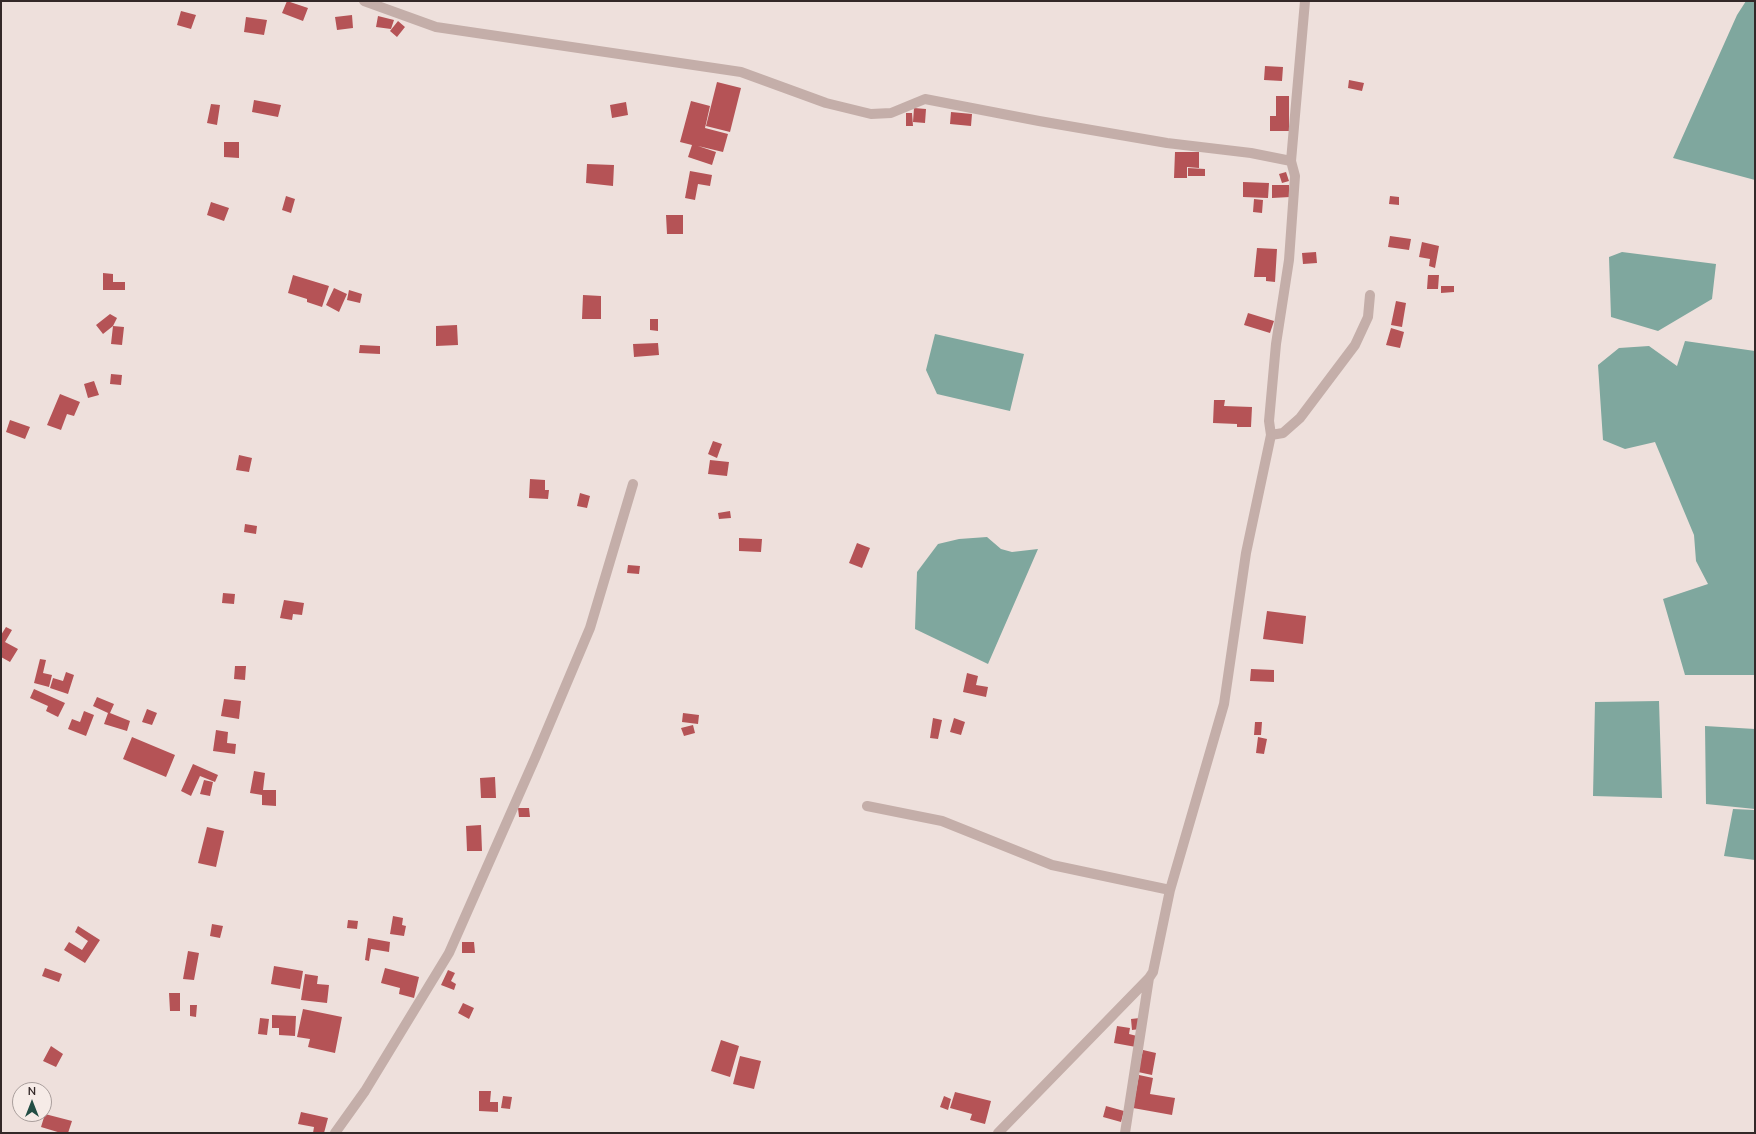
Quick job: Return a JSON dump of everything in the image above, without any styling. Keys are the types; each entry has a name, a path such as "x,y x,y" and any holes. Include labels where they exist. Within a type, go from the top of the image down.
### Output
{"street":[{"path":"364,1 436,26 740,72 826,103 871,114 891,113 925,99 1039,121 1167,143 1251,153 1291,161"},
{"path":"998,1133 1149,978 1153,972 1170,890 1224,704 1246,552 1271,435 1269,421 1276,344 1290,260 1295,176 1291,161 1305,1"},
{"path":"1271,435 1283,432 1300,418 1355,345 1368,317 1370,294"},
{"path":"335,1133 365,1091 449,953 536,756 590,628 633,484"},
{"path":"867,806 942,821 1052,865 1170,890"},
{"path":"1125,1133 1149,978"}],"water":[{"path":"1746,1 1755,1 1755,180 1673,158 1737,15"},
{"path":"1622,252 1716,264 1712,299 1658,331 1611,317 1609,257"},
{"path":"935,334 1024,354 1010,411 937,394 926,370"},
{"path":"1685,341 1755,351 1755,675 1685,675 1663,599 1708,584 1696,561 1694,535 1655,442 1625,449 1603,440 1598,365 1619,348 1649,346 1677,366"},
{"path":"987,537 1001,549 1012,552 1038,549 988,664 915,629 917,572 938,544 959,539"},
{"path":"1659,701 1662,798 1593,796 1595,702"},
{"path":"1705,726 1755,729 1755,809 1706,804"},
{"path":"1733,809 1755,810 1755,860 1724,856"}],"building":[{"path":"287,1 308,8 303,21 282,13"},
{"path":"181,11 196,15 191,29 177,25"},
{"path":"352,15 353,28 337,30 335,17"},
{"path":"378,16 394,20 391,29 376,27"},
{"path":"246,17 267,20 264,35 244,32"},
{"path":"398,21 405,27 397,37 390,31"},
{"path":"1265,66 1283,67 1282,81 1264,80"},
{"path":"1349,80 1364,83 1362,91 1348,88"},
{"path":"717,82 741,88 730,132 706,126"},
{"path":"1276,96 1289,96 1289,131 1270,131 1270,116 1276,116"},
{"path":"254,100 281,105 278,117 252,112"},
{"path":"691,101 710,106 705,128 728,134 723,152 698,146 716,152 712,165 688,157 692,145 680,142"},
{"path":"626,102 628,115 612,118 610,105"},
{"path":"211,104 220,105 217,125 207,123"},
{"path":"914,108 926,109 925,123 913,122"},
{"path":"951,112 972,114 971,126 950,124"},
{"path":"906,113 912,113 913,126 906,126"},
{"path":"224,142 239,142 239,158 224,157"},
{"path":"1175,152 1199,152 1199,168 1187,167 1187,178 1174,178"},
{"path":"587,164 614,165 613,186 586,183"},
{"path":"1188,168 1205,169 1205,176 1188,176"},
{"path":"690,171 712,175 710,186 698,184 695,200 685,198"},
{"path":"1286,172 1289,181 1282,183 1279,174"},
{"path":"1243,182 1269,183 1268,198 1243,197"},
{"path":"1272,185 1289,185 1290,197 1272,198"},
{"path":"286,196 295,199 291,213 282,210"},
{"path":"1390,196 1399,197 1399,205 1389,204"},
{"path":"1254,199 1263,200 1262,213 1253,212"},
{"path":"211,202 229,208 224,221 207,215"},
{"path":"666,215 683,215 683,234 667,234"},
{"path":"1390,236 1411,239 1409,250 1388,247"},
{"path":"1422,242 1439,246 1435,268 1429,266 1430,259 1419,257"},
{"path":"1257,248 1277,249 1275,282 1266,281 1266,277 1254,277"},
{"path":"1316,252 1317,263 1303,264 1302,253"},
{"path":"103,273 113,274 113,282 125,282 125,290 103,290"},
{"path":"293,275 329,286 322,307 307,302 307,299 288,293"},
{"path":"1428,275 1439,275 1438,289 1427,289"},
{"path":"1441,286 1454,286 1454,292 1441,293"},
{"path":"334,288 347,294 339,312 326,305"},
{"path":"349,290 362,294 360,303 347,300"},
{"path":"583,295 601,296 601,319 582,319"},
{"path":"1396,301 1406,303 1402,327 1391,325"},
{"path":"1248,313 1274,321 1270,333 1244,325"},
{"path":"110,314 117,318 113,326 103,334 96,325"},
{"path":"650,319 658,319 658,331 650,330"},
{"path":"457,325 458,345 436,346 436,326"},
{"path":"113,326 124,327 122,345 111,344"},
{"path":"1391,328 1404,332 1400,348 1386,345"},
{"path":"658,343 659,355 634,357 633,344"},
{"path":"360,345 380,346 380,354 359,353"},
{"path":"111,374 122,375 121,385 110,384"},
{"path":"94,381 99,395 88,398 84,384"},
{"path":"60,394 80,402 74,416 67,414 61,430 47,425"},
{"path":"1214,400 1225,400 1224,406 1252,407 1251,427 1237,427 1237,424 1213,423"},
{"path":"10,420 30,427 25,439 6,432"},
{"path":"713,441 722,444 717,458 708,454"},
{"path":"239,455 252,458 249,472 236,470"},
{"path":"710,460 729,462 727,476 708,474"},
{"path":"530,479 545,480 545,490 549,490 548,499 529,498"},
{"path":"580,493 590,496 587,508 577,506"},
{"path":"730,511 731,518 719,519 718,513"},
{"path":"245,524 257,526 256,534 244,532"},
{"path":"739,538 762,539 761,552 739,551"},
{"path":"857,543 870,548 862,568 849,563"},
{"path":"628,565 640,566 639,574 627,573"},
{"path":"223,593 235,594 234,604 222,603"},
{"path":"284,600 304,603 302,615 293,614 292,620 280,618"},
{"path":"1267,611 1306,616 1303,644 1263,639"},
{"path":"6,627 12,630 5,642 18,649 10,662 1,657 1,635"},
{"path":"40,659 46,660 43,673 52,675 49,687 34,683"},
{"path":"235,666 246,666 245,680 234,679"},
{"path":"1251,669 1274,670 1274,682 1250,681"},
{"path":"66,672 74,675 68,694 50,688 53,678 63,681"},
{"path":"967,673 978,676 976,685 988,687 986,697 963,692"},
{"path":"34,689 65,703 58,717 46,711 48,706 30,698"},
{"path":"97,697 114,704 110,713 130,721 127,731 104,724 108,713 93,706"},
{"path":"224,699 241,701 239,719 221,716"},
{"path":"147,709 157,713 152,725 142,722"},
{"path":"84,711 94,715 86,736 68,729 72,719 80,722"},
{"path":"683,713 699,715 698,724 682,722"},
{"path":"933,718 942,720 938,739 930,738"},
{"path":"954,718 965,722 961,735 950,732"},
{"path":"1255,722 1262,722 1261,735 1254,735"},
{"path":"693,725 695,733 684,736 681,728"},
{"path":"216,730 228,732 227,743 236,744 235,754 213,751"},
{"path":"132,737 175,755 166,777 123,759"},
{"path":"1258,737 1267,739 1264,754 1256,753"},
{"path":"193,764 218,775 215,782 200,776 191,796 181,791"},
{"path":"254,771 265,773 263,790 276,790 276,806 262,805 262,795 250,793"},
{"path":"495,777 496,798 481,798 480,778"},
{"path":"204,780 213,782 210,796 200,794"},
{"path":"518,808 529,808 530,817 519,817"},
{"path":"481,825 482,851 467,851 466,826"},
{"path":"207,827 224,831 216,867 198,863"},
{"path":"393,916 403,918 402,925 406,926 404,936 390,934"},
{"path":"348,920 358,921 357,929 347,928"},
{"path":"212,924 223,926 220,938 210,936"},
{"path":"78,926 100,940 85,963 64,950 69,942 82,950 88,941 75,932"},
{"path":"368,938 390,942 389,952 371,949 369,961 365,960"},
{"path":"462,942 474,942 475,953 462,953"},
{"path":"188,951 199,953 194,980 183,979"},
{"path":"274,966 303,971 300,989 271,984"},
{"path":"45,968 62,974 59,982 42,976"},
{"path":"385,968 419,977 414,998 399,994 400,988 381,983"},
{"path":"448,970 455,973 451,981 456,984 454,990 441,985"},
{"path":"305,974 318,976 317,984 329,985 327,1003 301,1000"},
{"path":"169,993 180,993 180,1011 170,1011"},
{"path":"463,1003 474,1008 469,1019 458,1013"},
{"path":"190,1005 197,1005 196,1017 190,1016"},
{"path":"303,1009 342,1017 335,1053 308,1047 310,1039 297,1037"},
{"path":"272,1015 296,1016 295,1036 279,1035 279,1028 272,1028"},
{"path":"260,1018 269,1019 267,1035 258,1034"},
{"path":"1140,1018 1140,1029 1132,1030 1131,1019"},
{"path":"1117,1026 1130,1028 1129,1034 1137,1036 1136,1047 1114,1043"},
{"path":"721,1040 739,1046 730,1077 711,1071"},
{"path":"51,1046 63,1054 56,1067 43,1061"},
{"path":"1143,1050 1156,1053 1152,1075 1138,1072"},
{"path":"740,1056 761,1061 754,1089 733,1084"},
{"path":"1139,1075 1153,1078 1150,1094 1175,1098 1172,1115 1133,1108"},
{"path":"479,1091 491,1091 490,1102 498,1102 498,1112 479,1111"},
{"path":"955,1092 991,1101 985,1124 970,1120 972,1114 950,1108"},
{"path":"503,1096 512,1097 510,1109 501,1108"},
{"path":"944,1096 951,1099 948,1110 940,1107"},
{"path":"1106,1106 1124,1111 1121,1122 1103,1117"},
{"path":"301,1112 328,1118 324,1133 313,1133 314,1127 298,1124"},
{"path":"52,1116 72,1121 68,1133 61,1133 41,1127 43,1122 52,1122"}]}
